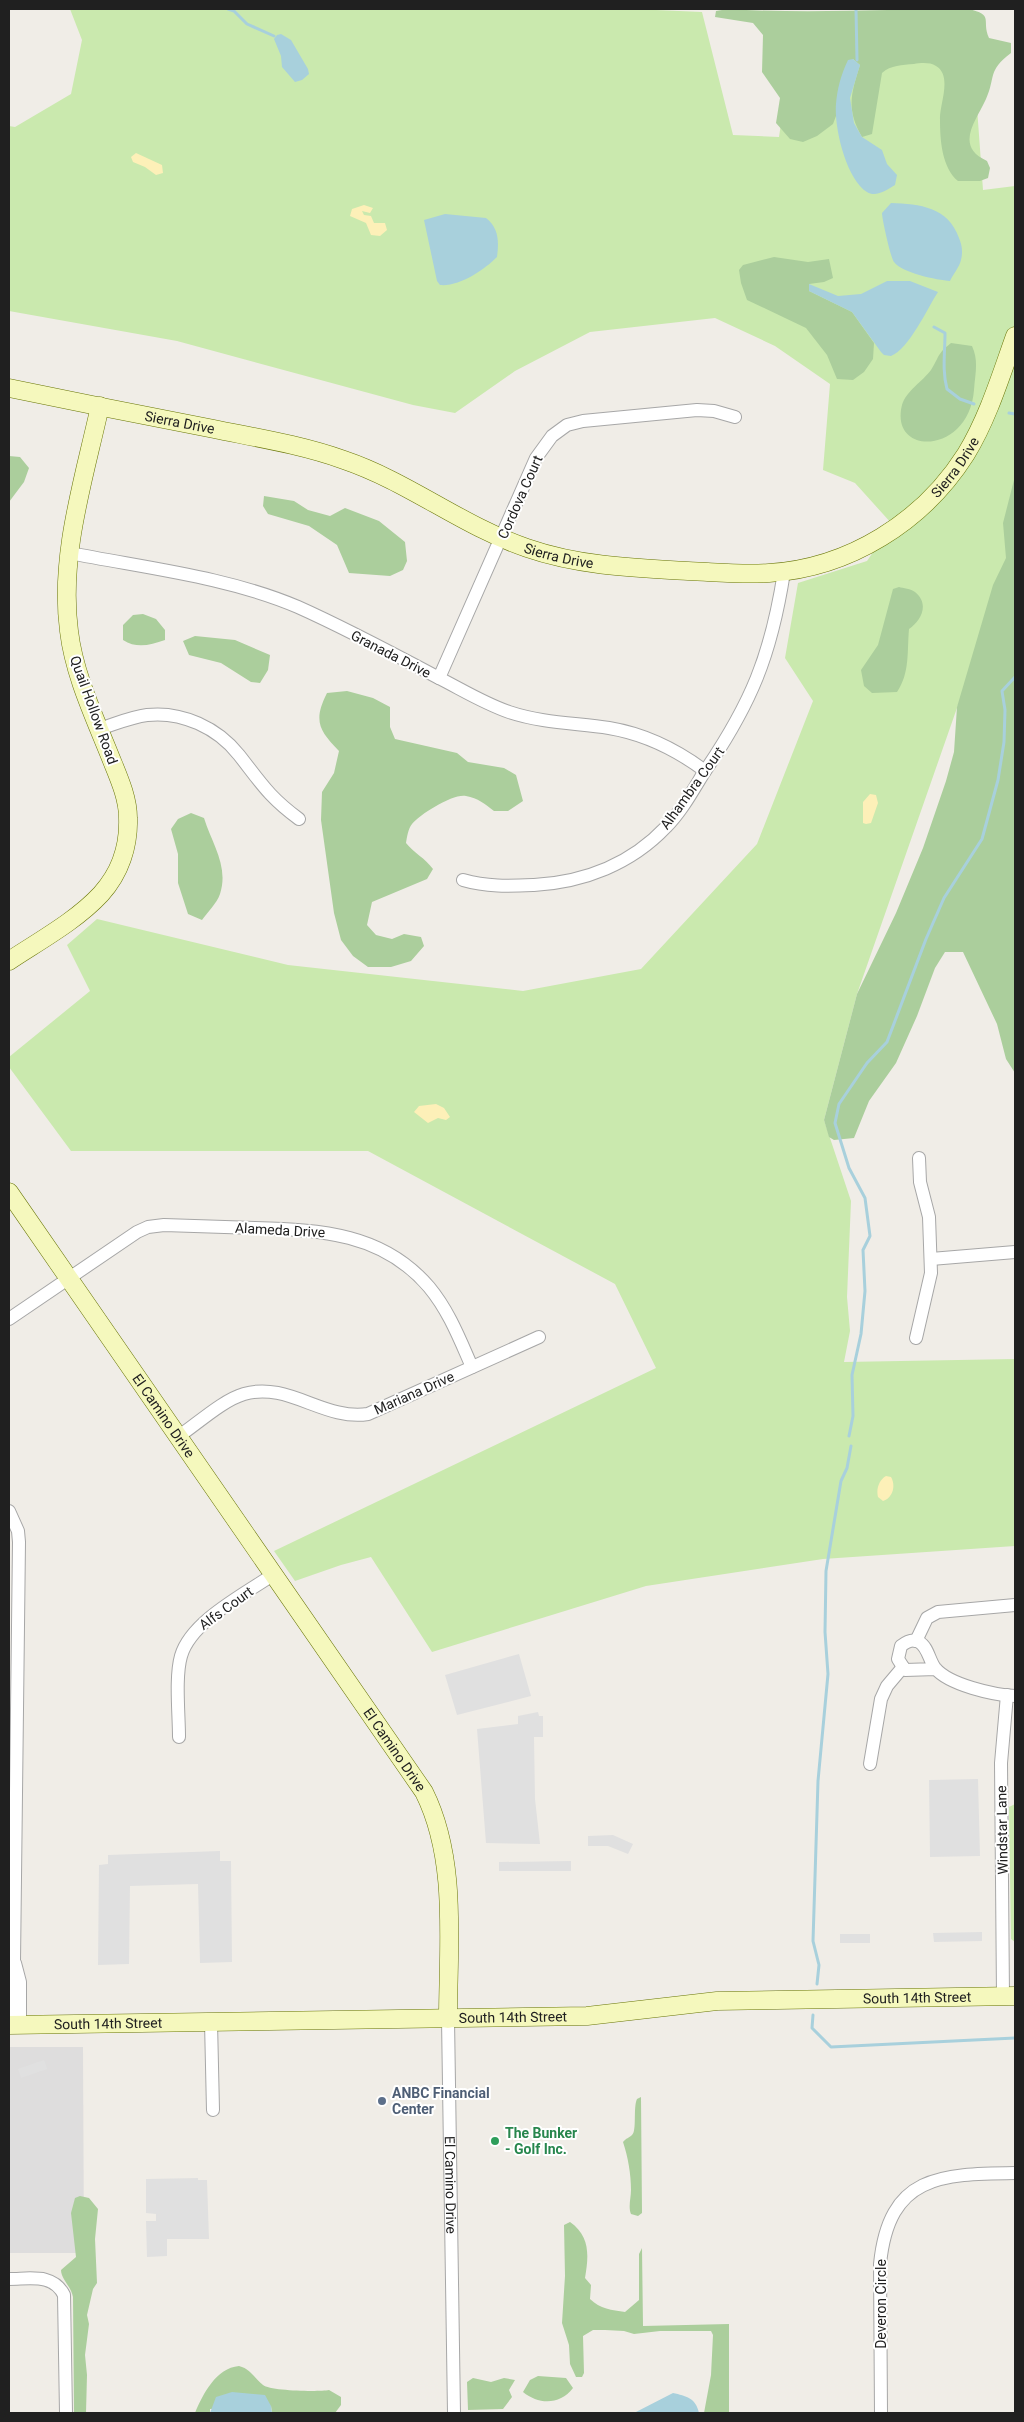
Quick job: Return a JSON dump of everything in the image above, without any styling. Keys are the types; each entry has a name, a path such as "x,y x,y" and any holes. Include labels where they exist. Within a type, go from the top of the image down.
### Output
{"street":[{"name":"Sierra Drive","path":"9,388 298,446 346,460 396,481 457,516 501,538 548,554 606,566 736,573 784,572 824,564 866,546 904,522 931,498 966,454 979,430 1015,336"},
{"name":"Quail Hollow Road","path":"9,961 91,903 111,882 119,866 127,837 127,808 123,788 77,668 69,631 66,590 70,553 100,406"},
{"name":"Cordova Court","path":"439,678 536,458 552,436 567,426 596,418 697,410 714,411 735,417"},
{"name":"Granada Drive","path":"70,553 227,584 262,593 300,608 490,704 519,715 553,722 612,729 642,737 680,754 705,772"},
{"name":"Alhambra Court","path":"463,880 499,887 550,884 573,880 606,869 638,850 668,825 737,722 755,684 770,646 784,572"},
{"path":"99,729 140,716 156,714 193,721 210,729 231,746 269,795 299,819"},
{"path":"916,1338 928,1294 931,1259 929,1217 920,1182 919,1158"},
{"name":"El Camino Drive","path":"9,1192 419,1784 434,1811 442,1836 446,1865 454,2413"},
{"name":"Alameda Drive","path":"9,1320 137,1232 156,1226 304,1229 330,1232 372,1245 408,1267 423,1281 442,1306 472,1367"},
{"path":"931,1259 1015,1252"},
{"name":"Mariana Drive","path":"179,1436 244,1394 276,1392 342,1414 358,1416 382,1409 539,1336"},
{"path":"9,1511 18,1531 19,1542 14,1962 10,1982 13,2025"},
{"name":"Alfs Court","path":"179,1737 180,1663 187,1642 202,1624 274,1574"},
{"path":"916,1641 926,1618 938,1612 1015,1605"},
{"path":"936,1669 924,1646 912,1640 901,1646 898,1659 903,1667 913,1671 936,1669 971,1688 1011,1696"},
{"path":"870,1764 881,1699 887,1686 903,1667"},
{"name":"Windstar Lane","path":"1009,1996 1001,1763 1011,1696"},
{"name":"South 14th Street","path":"13,2025 587,2016 717,2001 1009,1996"},
{"path":"211,2022 213,2110"},
{"name":"Deveron Circle","path":"881,2413 880,2264 882,2245 890,2221 901,2203 915,2189 944,2176 1015,2173"},
{"path":"9,2279 38,2278 55,2282 64,2295 66,2413"}],"shaded area":[{"path":"519,1654 531,1696 457,1715 445,1675"},
{"path":"538,1712 539,1716 543,1716 543,1737 534,1737 535,1799 540,1844 486,1843 477,1729 518,1724 518,1716"},
{"path":"978,1779 980,1856 930,1857 929,1780"},
{"path":"613,1835 633,1844 628,1854 608,1846 588,1846 588,1836"},
{"path":"220,1851 220,1861 231,1861 232,1962 200,1963 198,1884 130,1886 129,1964 98,1965 99,1865 108,1864 108,1855"},
{"path":"571,1861 571,1871 499,1871 499,1862"},
{"path":"982,1932 982,1941 934,1942 933,1933"},
{"path":"840,1934 870,1934 870,1943 840,1943"},
{"path":"9,2047 83,2047 84,2253 9,2253"},
{"path":"44,2060 47,2069 21,2078 18,2069"},
{"path":"198,2178 198,2180 207,2180 209,2239 167,2239 167,2256 147,2257 146,2221 156,2221 156,2214 146,2213 146,2179"}],"green space":[{"path":"70,9 633,9 702,12 733,135 779,137 791,55 972,39 983,190 1015,186 1015,562 1008,562 857,994 824,1120 851,1201 847,1297 850,1331 844,1362 1015,1359 1015,1546 823,1559 646,1586 432,1652 371,1557 295,1581 274,1551 656,1368 615,1284 368,1151 71,1151 9,1067 9,1057 90,991 67,945 97,919 288,965 523,991 641,969 757,844 813,701 785,658 798,583 867,561 892,524 855,483 823,470 830,384 775,346 715,318 590,332 515,371 455,413 413,405 177,341 9,311 9,126 15,127 71,94 82,40"},
{"path":"728,9 818,11 968,9 982,14 986,19 989,38 1011,43 1011,53 1003,59 995,70 986,99 970,133 972,148 977,155 987,161 990,168 988,178 980,181 958,181 948,169 941,145 940,128 944,77 936,66 931,64 922,63 897,66 889,68 882,73 872,134 862,137 852,110 852,93 860,65 853,59 836,106 836,116 833,124 817,136 803,142 790,139 776,123 780,98 762,72 763,35 753,23 715,17 716,11"},
{"path":"774,257 808,262 829,259 833,278 824,282 809,284 809,291 852,312 874,343 873,359 864,372 853,380 837,379 827,355 806,328 747,300 739,270 743,265"},
{"path":"951,343 972,346 974,352 976,373 969,411 959,427 946,437 931,441 918,440 907,434 901,422 902,405 907,395 931,370 940,353"},
{"path":"9,456 20,457 29,468 24,482 9,502"},
{"path":"1015,476 1015,1073 1006,1059 997,1024 963,952 945,952 935,968 917,1016 896,1063 869,1101 854,1138 834,1140 829,1137 824,1120 857,994 896,913 923,848 946,781 954,752 957,707 993,585 1006,558 1003,523"},
{"path":"264,496 294,501 308,510 330,516 345,508 379,521 405,542 407,561 403,570 390,576 349,573 337,545 309,526 268,514 263,506"},
{"path":"899,587 909,589 920,597 923,607 922,612 917,622 909,629 906,670 897,692 872,693 864,686 861,670 878,645 893,589"},
{"path":"143,614 156,619 165,630 165,640 149,645 138,645 123,640 123,625 133,615"},
{"path":"195,636 235,640 270,655 268,670 260,683 251,682 221,663 189,655 183,641"},
{"path":"347,691 373,698 390,707 390,727 395,739 457,753 468,762 504,768 516,775 523,801 508,811 494,811 478,800 461,796 437,805 412,824 406,843 433,869 427,879 372,902 367,925 376,935 392,939 404,934 421,937 424,946 411,961 391,967 368,967 353,956 341,940 334,913 321,820 322,792 334,773 339,751 323,731 319,718 327,693"},
{"path":"191,813 204,818 218,855 222,874 219,897 202,920 188,914 178,883 178,854 171,829 178,819"},
{"path":"1015,1804 1015,1942 1011,1939 1009,1807"},
{"path":"641,2097 642,2213 638,2216 631,2214 630,2211 630,2178 623,2142 633,2133 636,2103 637,2099"},
{"path":"80,2196 89,2198 98,2209 95,2239 97,2283 93,2289 87,2315 89,2324 85,2355 87,2375 86,2413 74,2413 73,2297 61,2270 76,2257 71,2213 75,2198"},
{"path":"570,2222 577,2227 585,2240 587,2262 585,2278 591,2285 590,2299 598,2305 625,2312 639,2300 639,2254 642,2248 643,2326 729,2324 729,2413 704,2413 711,2375 713,2335 711,2331 660,2331 634,2334 624,2331 593,2330 583,2336 584,2373 582,2377 576,2377 570,2364 569,2345 562,2323 565,2276 564,2225"},
{"path":"239,2366 247,2369 267,2387 315,2391 329,2390 341,2397 341,2405 335,2413 272,2413 271,2406 210,2409 210,2413 195,2413 211,2383 224,2372"},
{"path":"538,2376 566,2378 573,2388 568,2394 556,2400 542,2401 536,2399 523,2392 530,2380"},
{"path":"473,2378 491,2382 504,2378 515,2380 509,2390 512,2397 503,2409 468,2410 467,2382"}],"sand":[{"path":"136,153 162,165 163,173 156,175 145,167 133,162 131,157"},
{"path":"364,205 373,208 370,213 362,211 364,215 371,216 374,223 385,223 387,230 380,236 371,235 366,223 350,216 352,209"},
{"path":"870,794 876,795 878,803 871,823 866,824 863,823 863,802"},
{"path":"436,1104 444,1108 450,1117 446,1120 438,1118 428,1123 414,1112 419,1106"},
{"path":"886,1476 891,1477 893,1480 893,1487 889,1497 883,1501 878,1497 877,1491 880,1482"}],"water":[{"path":"281,34 291,40 308,69 309,74 302,80 295,82 282,67 281,56 274,39 277,35"},
{"path":"853,59 860,65 850,98 854,123 862,137 882,150 887,164 897,175 895,185 885,191 874,194 867,192 853,176 847,165 839,139 836,114 837,93 848,60"},
{"path":"891,203 922,206 932,209 948,220 959,238 962,249 959,266 950,281 912,273 894,262 882,213"},
{"path":"445,214 486,218 496,231 498,251 497,257 471,277 455,283 440,285 437,281 424,220"},
{"path":"887,281 910,281 938,292 911,337 898,352 891,356 884,355 881,352 852,312 809,291 809,284 838,296 861,294"},
{"path":"232,2392 265,2395 271,2406 272,2413 210,2413 216,2397"},
{"path":"673,2393 693,2401 699,2413 634,2413"}],"waterway":[{"path":"228,9 234,11 247,24 274,36"},
{"path":"856,9 857,60"},
{"path":"934,327 945,333 944,368 947,389 960,399 974,404"},
{"path":"1009,413 1015,414"},
{"path":"849,1436 853,1416 852,1375 861,1334 865,1291 863,1250 870,1236 865,1198 849,1168 835,1123 839,1104 867,1063 887,1042 926,939 944,898 982,839 998,780 1004,742 1005,710 1002,691 1015,677"},
{"path":"817,1984 819,1965 813,1941 818,1781 828,1674 825,1632 826,1571 841,1481 847,1468 851,1446"},
{"path":"813,2015 812,2028 831,2047 1015,2038"}],"place":[{"name":"ANBC Financial Center","path":"382,2101"},
{"name":"The Bunker - Golf Inc.","path":"495,2141"}]}
